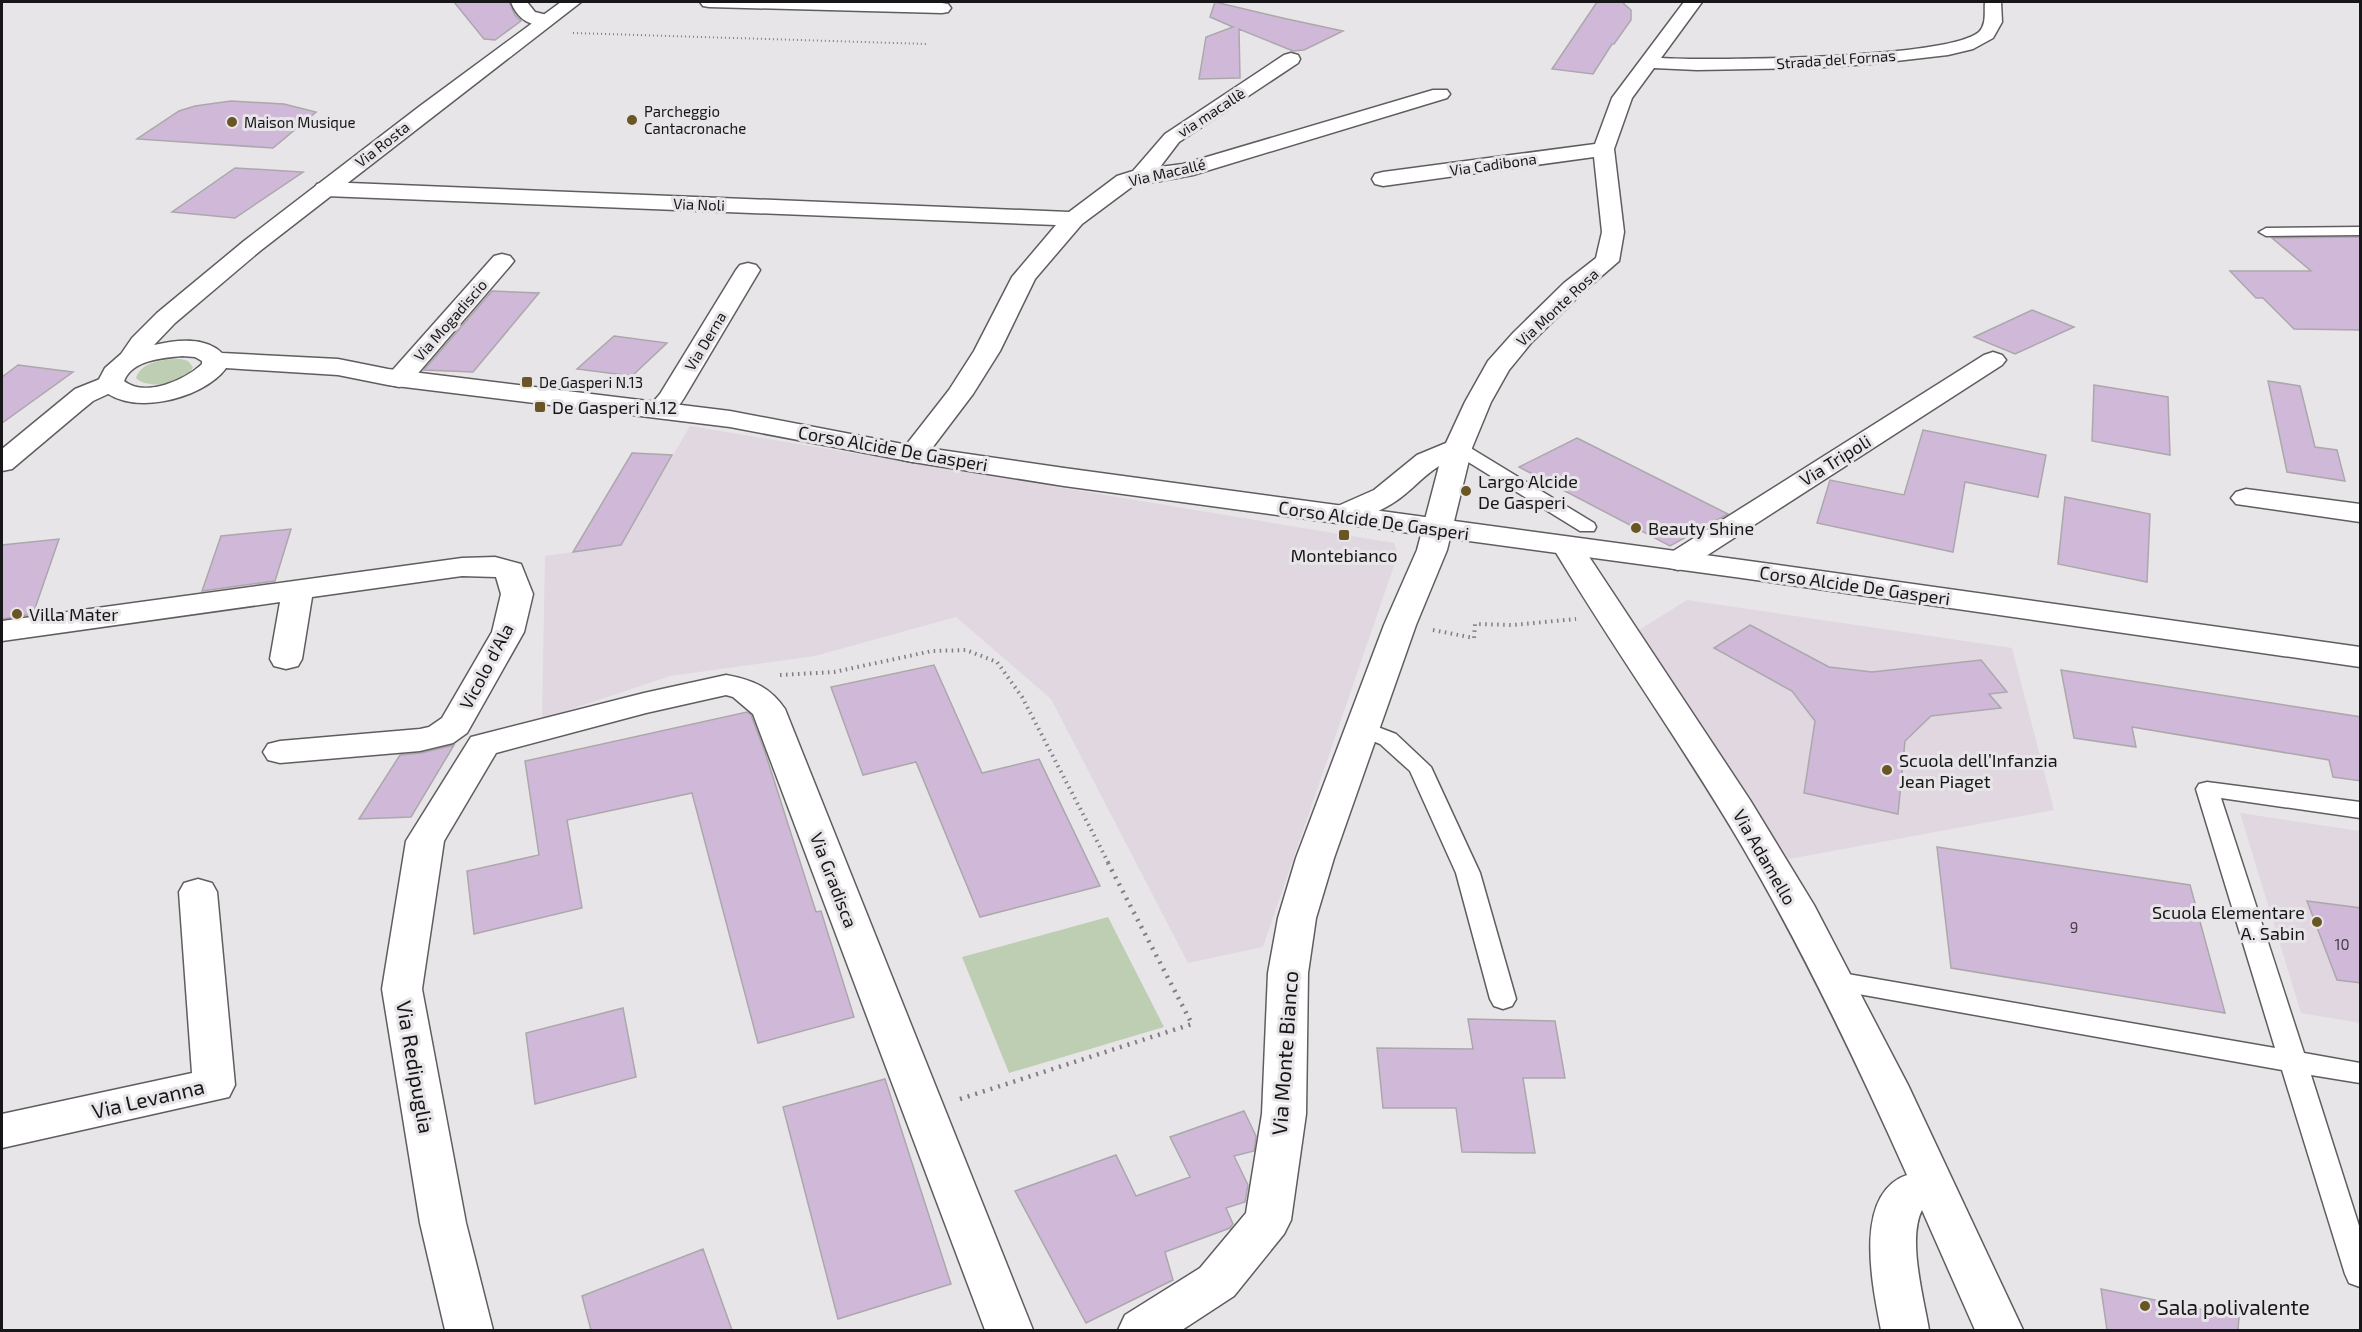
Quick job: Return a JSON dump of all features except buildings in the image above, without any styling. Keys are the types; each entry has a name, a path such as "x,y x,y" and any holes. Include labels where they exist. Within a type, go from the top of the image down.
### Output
{"street":[{"path":"519,2 525,15 538,26"},
{"name":"Via Rosta","path":"110,383 112,375 131,360 141,344 166,318 252,246 572,2"},
{"path":"709,2 942,8"},
{"name":"Via Monte Rosa","path":"1458,448 1478,402 1497,367 1565,297 1606,261 1613,232 1604,149 1622,98 1693,2"},
{"name":"Strada del Fornas","path":"1647,62 1704,65 1805,63 1878,58 1936,50 1981,38 1990,31 1995,22 1993,2"},
{"name":"via macallè","path":"1141,176 1172,138 1291,59"},
{"name":"Via Macallé","path":"913,453 960,394 987,351 1024,277 1074,219 1125,181 1141,176 1185,170 1440,93"},
{"name":"Via Cadibona","path":"1383,179 1604,149"},
{"name":"Via Noli","path":"325,189 1074,219"},
{"name":"Via Mogadiscio","path":"393,378 502,261"},
{"name":"Via Derna","path":"660,410 671,398 748,270"},
{"name":"Via Rosta","path":"182,348 180,337 183,318 198,293"},
{"path":"131,360 155,352 182,348"},
{"name":"Corso Alcide De Gasperi","path":"182,348 204,351 215,360 338,367 393,378 730,419 913,453 1064,477 1437,528 1577,536 1678,561 2361,657"},
{"path":"187,387 210,374 215,366 215,360"},
{"name":"Via Tripoli","path":"1678,561 1993,360"},
{"name":"Corso Alcide De Gasperi","path":"110,383 115,389 124,393 138,395 261,378 292,377 339,381 393,378"},
{"path":"2,463 84,395 110,383"},
{"path":"1341,515 1384,496 1427,461 1458,448"},
{"path":"1437,528 1458,448"},
{"path":"2246,498 2361,513"},
{"name":"Via Monte Bianco","path":"1142,1330 1217,1282 1268,1220 1284,1114 1288,973 1297,918 1315,858 1362,728 1432,550 1437,528"},
{"name":"Via Adamello","path":"1577,536 1601,602 1683,722 1762,848 1836,981 1927,1154 1999,1330"},
{"name":"Vicolo d'Ala","path":"2,631 462,567 495,566 510,571 517,594 508,632 455,725 441,735 420,740 280,752"},
{"path":"286,659 298,589"},
{"name":"Via Redipuglia","path":"469,1330 443,1223 402,989 425,841 483,745 644,703 726,685"},
{"name":"Via Gradisca","path":"726,685 744,689 768,709 1009,1330"},
{"name":"Via Levanna","path":"2,1131 214,1085 198,892"},
{"path":"1905,1330 1896,1264 1894,1224 1900,1206 1927,1154"}],"lane":[{"path":"2266,232 2361,231"},
{"path":"1458,448 1577,536"},
{"path":"1362,728 1388,739 1420,768 1468,873 1503,999"},
{"path":"2361,810 2207,789 2361,1274"},
{"path":"1836,981 2361,1073"}],"path":[{"path":"538,26 927,44"},
{"path":"1426,629 1474,638 1475,624 1524,626 1565,620"},
{"path":"726,685 777,675 834,672 932,651 966,650 997,662 1022,697 1192,1024 924,1111"}],"shaded area":[{"path":"690,426 1394,543 1398,554 1263,947 1188,963 1051,699 956,617 815,656 670,676 542,719 545,556 621,545"},
{"name":"Scuola dell’Infanzia Jean Piaget","path":"1687,600 2012,648 2054,810 1789,859 1639,630"},
{"name":"Scuola Elementare A. Sabin","path":"2240,813 2360,831 2360,1023 2301,1013"}],"green space":[{"path":"181,359 188,361 193,367 189,373 175,381 149,384 136,378 139,372 148,365"},
{"path":"1108,917 1164,1027 1009,1073 962,957"}],"place":[{"name":"Parcheggio Cantacronache","path":"632,120"},
{"name":"Maison Musique","path":"232,122"},
{"name":"De Gasperi N.13","path":"527,382"},
{"name":"De Gasperi N.12","path":"540,407"},
{"name":"Largo Alcide De Gasperi","path":"1466,491"},
{"name":"Beauty Shine","path":"1636,528"},
{"name":"Montebianco","path":"1344,535"},
{"name":"Villa Mater","path":"17,614"},
{"name":"Scuola dell’Infanzia Jean Piaget","path":"1887,770"},
{"name":"Scuola Elementare A. Sabin","path":"2317,922"},
{"name":"Sala polivalente","path":"2145,1306"}]}
